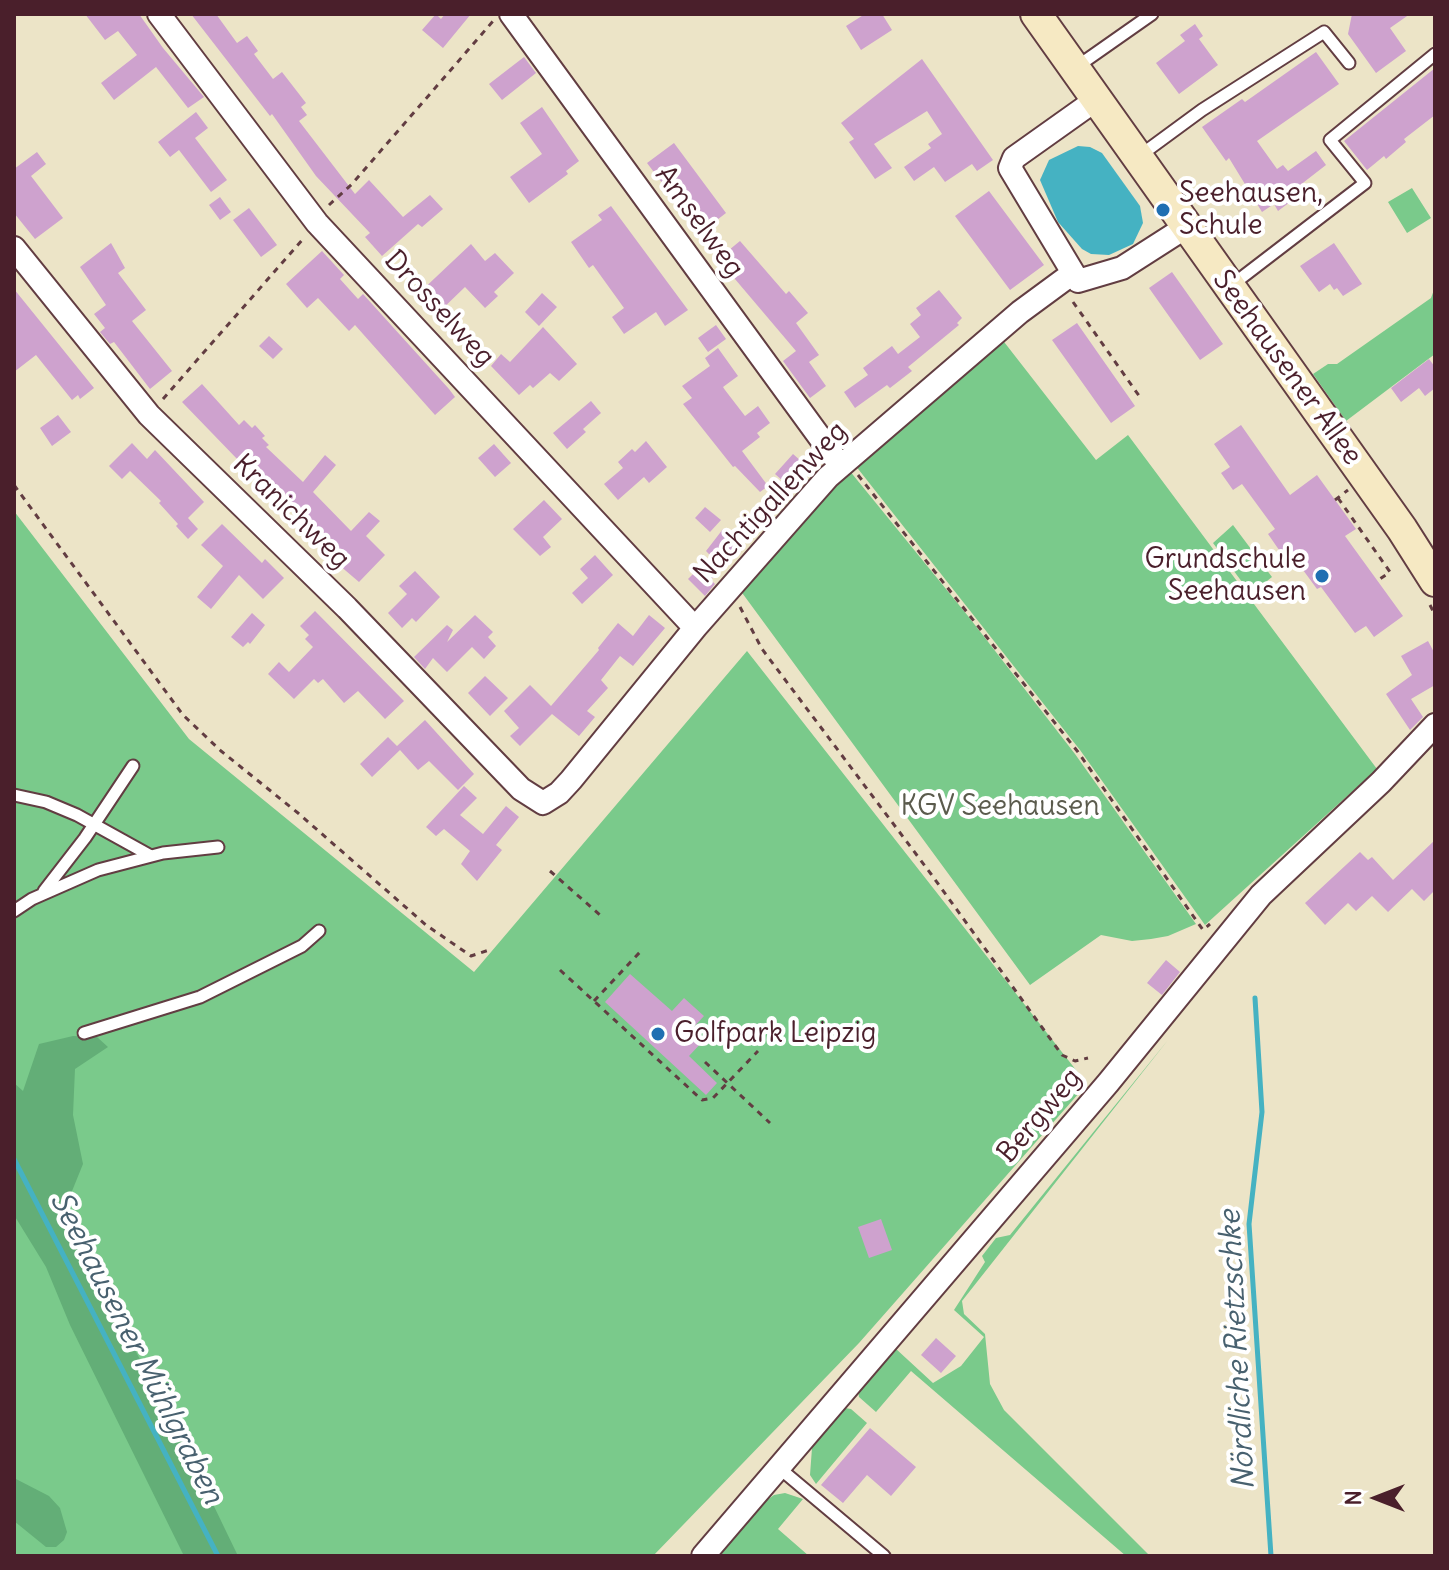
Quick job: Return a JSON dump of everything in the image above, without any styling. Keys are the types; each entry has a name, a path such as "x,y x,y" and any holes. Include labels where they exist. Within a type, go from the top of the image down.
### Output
{"street":[{"name":"Drosselweg","path":"159,14 317,223 695,628"},
{"name":"Amselweg","path":"511,14 843,463"},
{"name":"Seehausener Allee","path":"1036,14 1402,529 1435,581"},
{"path":"1097,99 1014,158 1010,168 1067,278 1078,281 1122,268 1186,227"},
{"name":"Kranichweg","path":"14,248 149,415 347,608 521,789 543,803"},
{"name":"Nachtigallenweg","path":"543,803 559,793 571,780 695,628 843,463 1020,312 1067,278"},
{"name":"Bergweg","path":"703,1556 1108,1083 1261,895 1381,782 1435,725"}],"lane":[{"path":"1075,69 1152,14"},
{"path":"1137,157 1202,110 1324,32 1349,63"},
{"path":"1228,287 1365,183 1330,140 1435,54"},
{"path":"41,895 133,766"},
{"path":"14,795 46,802 151,856"},
{"path":"14,911 41,895 98,870 151,856 218,847"},
{"path":"84,1033 200,997 302,946 319,931"},
{"path":"778,1467 884,1556"}],"path":[{"path":"1067,278 1142,400"},
{"path":"843,463 1078,752 1203,930 1213,921"},
{"path":"14,485 183,715 426,925 471,956 489,950"},
{"path":"1354,486 1336,499 1390,572 1377,581"},
{"path":"731,588 762,649 1062,1055 1075,1061 1088,1058"},
{"path":"550,871 600,915"},
{"path":"594,1001 640,952"},
{"path":"560,970 702,1100 713,1098 758,1051"},
{"path":"705,1062 770,1123"}],"green space":[{"path":"1412,188 1431,218 1407,233 1388,202"},
{"path":"1435,287 1435,354 1346,421 1313,374 1328,364 1337,364 1431,298"},
{"name":"KGV Seehausen","path":"1001,338 1096,460 1128,435 1377,769 1205,925 1080,750 855,465"},
{"name":"KGV Seehausen","path":"849,470 1075,754 1196,924 1168,936 1151,939 1132,941 1101,935 1030,985 740,590"},
{"name":"Golfpark Leipzig","path":"14,511 189,739 474,972 747,651 1087,1084 859,1343 653,1556 14,1556"},
{"path":"1233,525 1272,577 1251,594 1213,543"},
{"path":"73,1036 97,1037 108,1047 75,1069 73,1115 83,1164 68,1201 71,1232 167,1409 238,1556 184,1556 70,1325 46,1267 14,1215 14,1083 23,1091 39,1044"},
{"path":"1168,1040 962,1301 964,1314 985,1334 990,1384 1004,1410 1150,1556 1126,1556 911,1371 876,1412 859,1397 858,1390 895,1348 933,1383 961,1366 984,1337 954,1310 985,1262 982,1256 996,1238 1010,1235"},
{"path":"845,1408 851,1409 867,1423 816,1484 810,1475 812,1448"},
{"path":"14,1478 49,1496 60,1508 67,1532 56,1547 46,1547 14,1521"},
{"path":"785,1493 803,1499 778,1529 809,1556 714,1556 756,1508 774,1495"}],"water":[{"path":"1078,146 1102,153 1140,206 1143,223 1133,244 1109,255 1091,254 1082,249 1058,222 1040,180 1049,160"}],"building":[{"path":"85,14 139,14 204,97 188,108 156,67 114,100 101,83 137,55 118,31 105,40"},
{"path":"191,14 216,14 237,43 247,36 258,51 254,54 273,79 282,72 306,103 301,107 307,115 299,121 355,194 369,180 403,217 430,195 443,209 422,227 418,224 382,256 365,237 370,233 316,176 272,114 270,116"},
{"path":"436,14 441,19 445,14 471,14 443,48 422,30"},
{"path":"865,14 882,14 892,30 861,50 846,26"},
{"path":"1352,14 1410,14 1390,28 1406,51 1376,73 1348,34"},
{"path":"1195,24 1203,36 1199,39 1218,65 1179,94 1156,63 1185,41 1180,35"},
{"path":"1316,52 1339,84 1257,141 1277,169 1283,165 1288,171 1316,151 1326,165 1286,196 1290,202 1278,211 1274,204 1262,212 1229,158 1226,161 1202,127 1242,99 1245,102"},
{"path":"524,57 536,73 502,100 489,84"},
{"path":"922,59 993,160 977,171 972,164 945,182 934,167 914,181 904,167 931,148 928,144 942,134 927,111 874,144 892,168 875,179 849,142 854,139 841,123"},
{"path":"1435,68 1435,115 1404,139 1406,142 1386,159 1384,156 1367,170 1344,141"},
{"path":"542,107 579,161 566,171 568,174 529,203 510,177 542,154 520,123"},
{"path":"196,112 208,128 195,138 227,180 211,192 179,150 170,157 158,142"},
{"path":"674,143 726,213 700,233 647,163"},
{"path":"37,152 46,164 31,176 63,218 35,239 14,213 14,169"},
{"path":"989,191 1044,265 1010,290 955,216"},
{"path":"220,197 231,212 220,220 209,205"},
{"path":"611,206 688,310 665,326 656,312 624,334 612,317 624,308 593,265 589,268 571,242 602,220 598,215"},
{"path":"249,208 277,245 261,257 233,220"},
{"path":"740,241 786,294 789,291 808,313 796,323 819,355 809,362 826,386 810,398 783,361 796,351 718,259"},
{"path":"111,243 125,268 118,273 146,310 132,321 172,371 150,389 114,342 110,344 100,332 105,328 94,314 106,305 80,267"},
{"path":"1334,243 1362,284 1343,296 1330,284 1319,292 1300,266"},
{"path":"471,244 485,261 495,253 514,273 494,292 498,296 485,308 465,287 437,314 418,294"},
{"path":"322,251 344,275 340,279 358,299 363,294 455,397 435,415 355,325 349,331 318,298 307,308 286,284"},
{"path":"1172,272 1223,344 1200,360 1149,288"},
{"path":"14,289 94,388 80,399 78,395 72,400 36,355 14,372"},
{"path":"939,290 962,318 957,323 959,325 908,367 912,371 855,408 844,392 868,375 863,368 892,346 898,354 920,337 910,324 921,315 916,308"},
{"path":"542,293 557,307 539,326 525,312"},
{"path":"1077,323 1135,406 1111,423 1052,340"},
{"path":"716,325 726,339 708,352 698,338"},
{"path":"543,327 577,364 559,381 550,373 519,395 491,366 501,354 510,362"},
{"path":"269,336 283,349 273,359 259,346"},
{"path":"718,348 738,376 723,387 725,390 745,416 758,406 770,423 757,433 760,437 742,451 768,486 760,492 733,467 683,404 692,398 682,386 710,366 705,358"},
{"path":"1429,359 1435,367 1435,388 1425,396 1419,388 1401,402 1391,388"},
{"path":"202,384 239,425 244,420 252,428 255,425 265,436 262,438 269,445 266,447 303,482 325,455 336,465 313,492 351,531 369,512 380,521 366,536 385,555 359,582 319,548 296,522 300,517 280,498 277,501 242,459 239,461 182,402"},
{"path":"591,401 601,413 567,449 553,433"},
{"path":"58,415 71,432 52,446 40,428"},
{"path":"1241,425 1290,495 1317,475 1356,529 1345,536 1403,616 1374,637 1366,626 1355,633 1321,587 1317,589 1292,555 1286,560 1268,534 1275,529 1242,484 1233,490 1221,473 1230,467 1214,444"},
{"path":"646,441 667,467 649,483 644,477 618,500 604,484 623,468 618,462"},
{"path":"132,443 147,459 155,450 204,502 188,518 198,529 188,539 159,503 161,501 130,471 122,479 109,466"},
{"path":"494,444 511,463 495,477 478,458"},
{"path":"793,454 808,467 790,487 775,474"},
{"path":"544,500 562,519 543,537 551,547 540,556 513,529"},
{"path":"705,507 721,520 710,532 695,518"},
{"path":"222,524 262,563 265,559 284,578 263,599 239,575 211,609 197,597 223,566 201,545"},
{"path":"723,529 740,545 711,580 715,584 705,596 688,579 711,556 706,551"},
{"path":"595,555 613,575 582,604 572,593 588,578 580,569"},
{"path":"415,571 440,597 416,622 412,618 402,628 388,613 407,594 399,586"},
{"path":"315,611 404,701 385,719 358,691 344,703 323,679 318,683 314,679 294,699 268,674 279,662 289,672 313,647 305,639 309,635 300,626"},
{"path":"252,613 265,625 250,644 248,642 243,647 231,637"},
{"path":"475,615 493,632 488,637 496,646 484,659 472,647 447,672 433,658 425,669 414,657 447,625 453,630 447,642"},
{"path":"649,615 665,628 633,666 620,656 601,680 608,688 587,711 595,717 579,736 552,714 520,746 510,736 519,728 504,711 530,685 551,706 618,623 633,636"},
{"path":"1428,641 1435,654 1435,685 1411,699 1423,717 1410,730 1386,694 1412,675 1401,656"},
{"path":"485,676 508,698 490,716 468,693"},
{"path":"425,720 474,774 458,790 429,761 418,770 400,750 372,777 360,764 388,737 397,746"},
{"path":"464,786 477,798 460,815 483,834 506,806 519,817 496,845 502,850 477,881 461,864 470,851 444,829 436,836 426,827"},
{"path":"1435,840 1435,890 1424,901 1412,889 1388,912 1372,896 1356,911 1348,903 1325,925 1305,903 1360,852 1368,860 1372,857 1393,880"},
{"path":"1166,960 1180,972 1162,995 1147,983"},
{"path":"630,974 672,1011 684,998 704,1016 691,1030 703,1041 689,1056 717,1083 706,1095 605,1002"},
{"path":"881,1219 892,1250 869,1258 858,1227"},
{"path":"936,1338 956,1356 941,1373 921,1355"},
{"path":"870,1428 916,1467 891,1496 867,1475 843,1503 821,1485"}],"waterway":[{"name":"Nördliche Rietzschke","path":"1255,998 1262,1112 1249,1224 1271,1556"},
{"name":"Seehausener Mühlgraben","path":"14,1159 218,1556"}],"place":[{"name":"Seehausen, Schule","path":"1163,210"},
{"name":"Grundschule Seehausen","path":"1322,576"},
{"name":"Golfpark Leipzig","path":"658,1034"}]}
